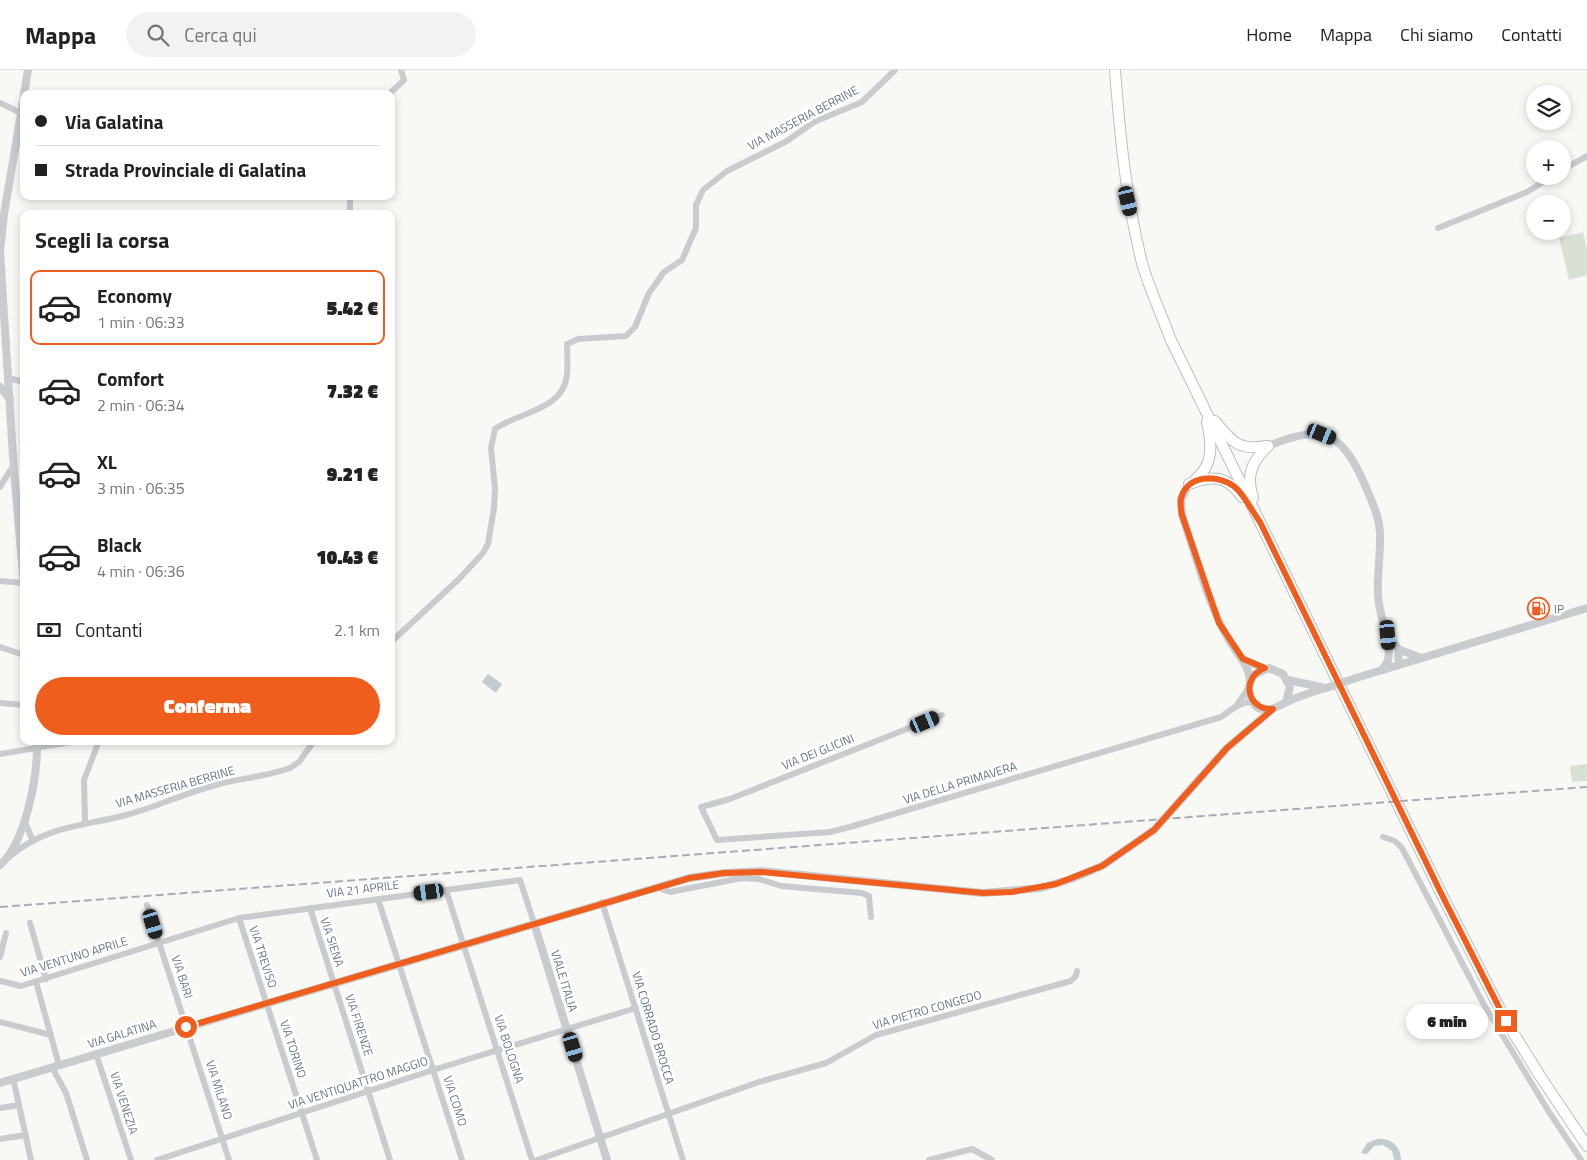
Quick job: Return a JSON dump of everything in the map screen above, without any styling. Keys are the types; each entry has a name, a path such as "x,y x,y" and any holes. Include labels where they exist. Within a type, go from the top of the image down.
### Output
{"main road":[{"path":"1115,70 1123,168 1143,265 1170,338 1442,895 1506,1021 1587,1146"},
{"path":"1204,407 1228,438 1238,445 1252,449 1268,446"},
{"path":"1189,484 1200,476 1209,464 1212,449 1204,407"},
{"path":"1260,522 1249,476 1256,457 1268,446"},
{"path":"1189,484 1206,478 1222,479 1236,488 1260,522"}],"street":[{"path":"25,90 28,70"},
{"path":"393,90 404,80 401,70"},
{"name":"VIA MASSERIA BERRINE","path":"395,638 459,579 483,553 488,544 494,508 495,488 491,448 495,429 503,423 541,408 558,394 567,376 568,344 578,339 626,336 635,327 649,292 664,272 682,260 696,228 696,205 703,190 727,171 787,142 814,122 862,102 895,70"},
{"path":"0,104 20,113"},
{"path":"20,119 4,214 0,251 7,354 4,377 10,399 13,466 20,505"},
{"path":"1571,165 1587,156"},
{"path":"1438,228 1520,195 1537,185"},
{"path":"0,365 7,354"},
{"path":"4,377 20,381"},
{"path":"0,387 10,399"},
{"path":"1268,446 1291,437 1310,433 1322,434 1335,439 1355,461 1375,510 1380,529 1378,594 1390,652 1399,664"},
{"path":"0,487 13,466"},
{"path":"1189,484 1181,499 1182,515 1219,623 1243,659 1250,674 1249,685 1256,704"},
{"path":"0,581 20,584"},
{"path":"1273,709 1286,702 1399,664 1587,608"},
{"path":"1388,635 1398,649 1399,664"},
{"path":"0,647 20,653"},
{"path":"1398,649 1421,658"},
{"path":"1382,670 1390,652"},
{"path":"1243,659 1265,668 1277,670 1288,680 1308,686 1326,688"},
{"name":"VIA DELLA PRIMAVERA","path":"1237,706 1257,672 1265,668"},
{"path":"1286,702 1290,691 1288,680"},
{"name":"VIA DELLA PRIMAVERA","path":"701,808 717,840 830,832 1221,717 1248,701 1273,709"},
{"path":"0,703 20,705"},
{"name":"VIA GALATINA","path":"1250,727 1256,704"},
{"name":"VIA GALATINA","path":"0,1082 464,945 602,902 698,876 762,872 983,893 1041,888 1071,879 1102,866 1154,830 1227,748 1273,709"},
{"name":"VIA DEI GLICINI","path":"701,808 730,799 942,715"},
{"path":"0,754 33,745"},
{"path":"3,863 25,817 35,782 37,745"},
{"path":"85,822 84,780 97,745"},
{"name":"VIA MASSERIA BERRINE","path":"32,839 85,822 126,815 218,784 282,771 298,762 311,745"},
{"path":"3,863 32,839 26,828 25,817"},
{"path":"1383,837 1395,841 1402,848 1483,1002 1530,1081 1581,1160"},
{"path":"656,887 670,892 742,878 759,879 781,886 862,893 869,896 871,917"},
{"name":"VIA 21 APRILE","path":"239,918 520,880 534,923"},
{"name":"VIA BOLOGNA","path":"446,890 532,1160"},
{"name":"VIA COMO","path":"378,899 462,1160"},
{"name":"VIA CORRADO BROCCA","path":"602,902 683,1160"},
{"name":"VIA BARI","path":"147,905 186,1027"},
{"name":"VIA SIENA","path":"310,908 334,982"},
{"name":"VIA VENTUNO APRILE","path":"0,981 22,986 239,918"},
{"name":"VIA TREVISO","path":"239,918 266,1002"},
{"path":"30,923 46,979"},
{"name":"VIALE ITALIA","path":"534,923 607,1160"},
{"path":"0,957 6,933"},
{"name":"VIA PIETRO CONGEDO","path":"537,1160 792,1070 826,1062 876,1035 1071,981 1076,976 1077,971"},
{"path":"36,982 51,1035 55,1066 66,1094 86,1160"},
{"name":"VIA FIRENZE","path":"334,982 390,1160"},
{"name":"VIA TORINO","path":"266,1002 317,1160"},
{"name":"VIA VENTIQUATTRO MAGGIO","path":"157,1160 433,1070 636,1008"},
{"path":"0,1022 51,1035"},
{"name":"VIA MILANO","path":"186,1027 229,1160"},
{"name":"VIA VENEZIA","path":"96,1054 131,1160"},
{"path":"1530,1081 1540,1076"},
{"path":"13,1078 31,1160"},
{"path":"0,1108 19,1105"},
{"path":"0,1139 26,1135"},
{"path":"929,1160 972,1150 992,1160"}],"shaded area":[{"path":"1583,232 1587,249 1587,275 1569,280 1559,240 1571,240 1571,235"},
{"path":"488,674 502,684 496,693 482,682"},
{"path":"1587,764 1587,781 1572,782 1570,766"},
{"path":"1377,1139 1386,1139 1394,1144 1401,1155 1401,1160 1394,1160 1392,1151 1383,1145 1374,1146 1367,1154 1361,1153 1367,1143"}],"railway":[{"path":"0,907 1587,787"}],"place":[{"name":"IP","path":"1538,609"}],"route":[{"path":"186,1027 602,902 690,878 724,873 762,872 983,893 1041,888 1071,879 1102,866 1154,830 1227,748 1273,709 1259,707 1251,699 1249,691 1251,679 1257,672 1265,668 1243,659 1219,623 1182,515 1181,499 1189,484 1206,478 1222,479 1236,488 1260,522 1442,895 1506,1021"}]}
